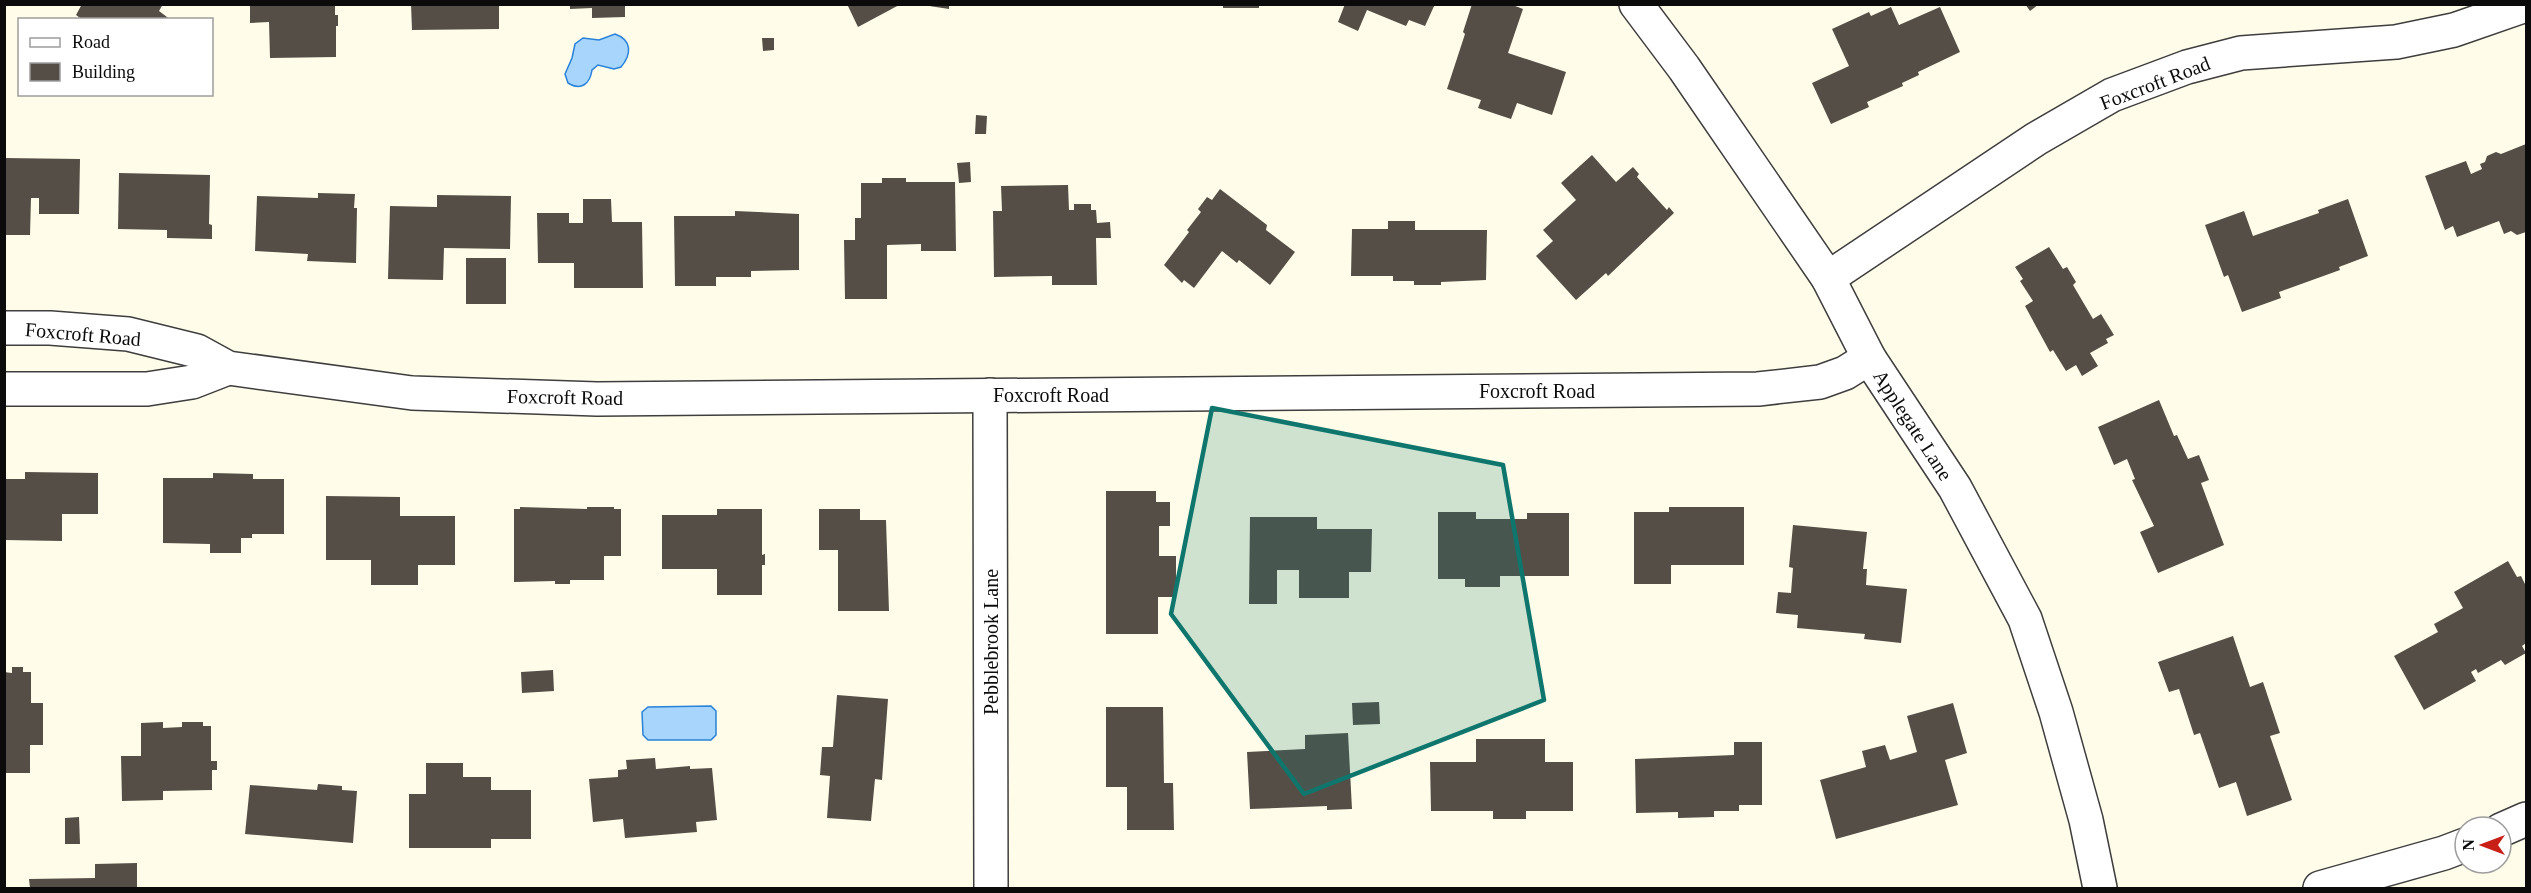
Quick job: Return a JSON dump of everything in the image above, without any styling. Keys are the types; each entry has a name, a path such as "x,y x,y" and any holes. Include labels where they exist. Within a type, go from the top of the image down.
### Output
{"street":[{"name":"Applegate Lane","path":"1636,4 1684,68 1828,278 1869,358 1955,488 2025,619 2068,755 2086,820 2100,888"},
{"name":"Foxcroft Road","path":"1828,278 2036,139 2112,95 2187,67 2241,53 2396,42 2454,30 2526,4"},
{"name":"Foxcroft Road","path":"4,328 50,328 128,334 197,351 228,368 423,393 597,399 1758,389 1820,382 1845,374 1869,358"},
{"name":"Foxcroft Road","path":"4,389 147,389 192,382 228,368"},
{"name":"Pebblebrook Lane","path":"990,395 992,888"},
{"path":"2320,888 2453,850"}],"highlighted area":[{"path":"1212,408 1503,465 1544,700 1304,794 1171,614"}],"water":[{"path":"615,34 625,40 628,48 627,57 621,67 614,69 598,65 592,70 584,85 577,86 568,83 565,74 575,44 583,38 599,40"},
{"path":"711,706 716,711 716,735 711,740 648,740 643,735 642,712 648,707"}],"building":[{"path":"82,4 163,4 159,11 168,18 80,18 76,15"},
{"path":"250,4 335,4 335,15 338,15 336,57 270,58 269,22 250,23"},
{"path":"411,4 499,4 499,29 412,30"},
{"path":"570,4 625,4 625,17 592,18 592,8 570,9"},
{"path":"847,4 901,4 858,27"},
{"path":"916,4 949,4 949,9"},
{"path":"1223,4 1259,4 1259,8 1223,8"},
{"path":"1345,4 1435,4 1425,26 1409,20 1406,26 1367,10 1358,31 1338,22"},
{"path":"1472,4 1510,4 1523,9 1508,53 1566,72 1552,115 1517,103 1511,119 1478,108 1481,100 1447,89"},
{"path":"2025,4 2039,4 2030,11"},
{"path":"1891,7 1899,25 1940,7 1960,52 1918,72 1919,75 1902,83 1903,86 1867,102 1869,107 1831,124 1812,83 1849,66 1832,29 1869,12 1871,16"},
{"path":"762,38 774,38 774,50 763,51"},
{"path":"976,115 987,116 986,134 975,134"},
{"path":"2526,144 2526,232 2517,235 2511,231 2504,234 2499,221 2457,237 2453,226 2445,230 2425,176 2466,161 2471,174 2482,169 2480,164 2485,162 2487,156 2496,152 2501,154"},
{"path":"1592,155 1616,182 1633,167 1639,174 1637,177 1667,210 1669,207 1674,213 1608,276 1606,273 1576,300 1536,256 1553,241 1543,230 1576,200 1561,183"},
{"path":"4,158 80,159 79,214 39,214 39,198 31,198 30,235 4,235"},
{"path":"970,162 971,182 959,183 957,163"},
{"path":"119,173 210,175 209,224 212,225 212,239 167,238 167,230 118,229"},
{"path":"882,178 906,178 906,182 955,182 956,251 921,251 921,244 887,245 887,299 845,299 844,240 855,240 855,218 861,218 861,183 882,183"},
{"path":"1068,185 1069,210 1074,210 1074,204 1091,204 1091,210 1096,210 1097,223 1110,222 1111,238 1096,238 1097,285 1052,285 1052,276 994,277 993,211 1002,211 1001,186"},
{"path":"1220,189 1267,225 1266,230 1295,252 1270,285 1239,260 1237,263 1222,251 1194,288 1184,280 1182,283 1164,265 1189,232 1187,230 1201,212 1198,209 1207,197 1212,200"},
{"path":"318,193 355,194 356,263 307,261 308,254 255,251 257,196 318,198"},
{"path":"437,195 511,196 510,249 444,248 443,280 388,279 390,206 437,207"},
{"path":"583,199 611,199 612,222 642,222 643,288 574,288 574,263 538,263 537,213 569,213 569,223 583,223"},
{"path":"2348,199 2368,256 2339,267 2340,270 2279,292 2281,298 2242,312 2228,275 2224,277 2205,225 2244,211 2253,236 2319,213 2318,210"},
{"path":"735,211 799,214 799,270 751,271 751,277 716,277 716,286 675,286 674,216 735,216"},
{"path":"1388,221 1415,221 1415,230 1487,230 1486,280 1441,282 1441,285 1414,285 1414,281 1393,281 1393,276 1351,276 1352,229 1388,229"},
{"path":"2049,247 2063,269 2067,267 2076,282 2073,285 2093,319 2101,314 2114,335 2106,339 2108,343 2090,353 2098,366 2082,376 2076,365 2066,371 2053,350 2050,352 2025,306 2033,301 2020,281 2023,279 2015,267"},
{"path":"466,258 506,258 506,304 466,304"},
{"path":"2159,400 2174,436 2177,435 2188,459 2199,455 2209,480 2201,483 2224,545 2158,573 2140,532 2154,526 2132,480 2135,479 2127,459 2114,465 2098,427"},
{"path":"25,472 98,473 98,514 62,514 62,541 4,540 4,479 25,479"},
{"path":"213,473 253,474 253,479 284,479 284,534 252,534 252,538 241,538 241,553 210,553 210,544 163,543 163,478 213,478"},
{"path":"1106,491 1156,491 1156,502 1170,502 1170,526 1159,526 1159,556 1176,556 1176,597 1158,597 1158,634 1106,634"},
{"path":"326,496 400,497 400,516 455,516 455,565 418,565 418,585 371,585 371,560 326,560"},
{"path":"520,507 587,509 587,507 614,507 614,509 621,509 621,556 604,556 604,580 570,580 570,584 555,584 555,581 514,582 514,509 520,509"},
{"path":"1669,507 1744,507 1744,565 1671,565 1671,584 1634,584 1634,512 1669,512"},
{"path":"717,509 762,509 762,555 765,554 765,565 762,565 762,595 717,595 717,569 662,569 662,515 717,515"},
{"path":"819,509 860,509 860,520 886,520 889,611 838,611 838,550 819,550"},
{"path":"1438,512 1476,512 1476,519 1527,519 1527,513 1569,513 1569,576 1500,576 1500,587 1465,587 1465,579 1438,579"},
{"path":"1250,517 1317,517 1317,529 1372,529 1371,572 1349,572 1349,598 1299,598 1299,570 1277,570 1277,604 1249,604"},
{"path":"1793,525 1867,532 1863,569 1867,569 1866,585 1907,589 1901,643 1864,639 1865,634 1797,628 1798,615 1776,613 1778,592 1791,593 1793,568 1789,567"},
{"path":"2508,561 2517,577 2521,576 2526,586 2526,643 2522,646 2526,653 2505,665 2501,660 2478,673 2476,669 2471,672 2476,681 2424,710 2394,656 2438,632 2434,624 2463,608 2454,592"},
{"path":"2233,636 2250,687 2263,682 2280,733 2270,736 2292,800 2247,816 2236,782 2219,788 2200,733 2194,735 2179,689 2169,692 2158,662"},
{"path":"12,667 23,667 23,672 31,672 31,703 43,703 43,745 30,745 30,773 4,773 4,672 12,673"},
{"path":"553,670 554,691 522,693 521,672"},
{"path":"837,695 888,699 882,780 875,779 871,821 827,818 830,776 820,775 822,747 833,747"},
{"path":"1379,702 1380,724 1353,725 1352,703"},
{"path":"1953,703 1967,753 1945,760 1958,805 1836,839 1820,780 1866,767 1862,751 1885,745 1890,760 1917,752 1907,716"},
{"path":"1106,707 1163,707 1164,783 1173,783 1174,830 1127,830 1127,787 1106,787"},
{"path":"163,722 163,728 182,727 182,722 203,722 203,726 211,726 211,761 217,761 217,770 212,770 212,790 163,791 163,800 122,801 121,756 141,756 141,723"},
{"path":"1348,733 1352,809 1327,810 1327,806 1250,809 1247,752 1305,749 1305,735"},
{"path":"1476,739 1545,739 1545,762 1573,762 1573,811 1526,811 1526,819 1493,819 1493,811 1431,811 1430,762 1476,762"},
{"path":"1734,742 1762,742 1762,805 1739,805 1739,811 1714,811 1714,817 1678,818 1678,812 1636,813 1635,759 1734,755"},
{"path":"655,758 656,769 690,766 690,769 712,768 717,820 696,822 697,832 625,838 623,819 593,822 589,779 618,777 618,770 627,769 626,760"},
{"path":"426,763 463,763 463,777 491,777 491,790 531,790 531,839 491,839 491,848 409,848 409,794 426,794"},
{"path":"318,784 342,786 342,790 357,791 353,843 245,834 250,785 317,790"},
{"path":"79,817 80,844 65,844 65,818"},
{"path":"137,863 137,888 30,888 29,879 95,878 95,864"}]}
